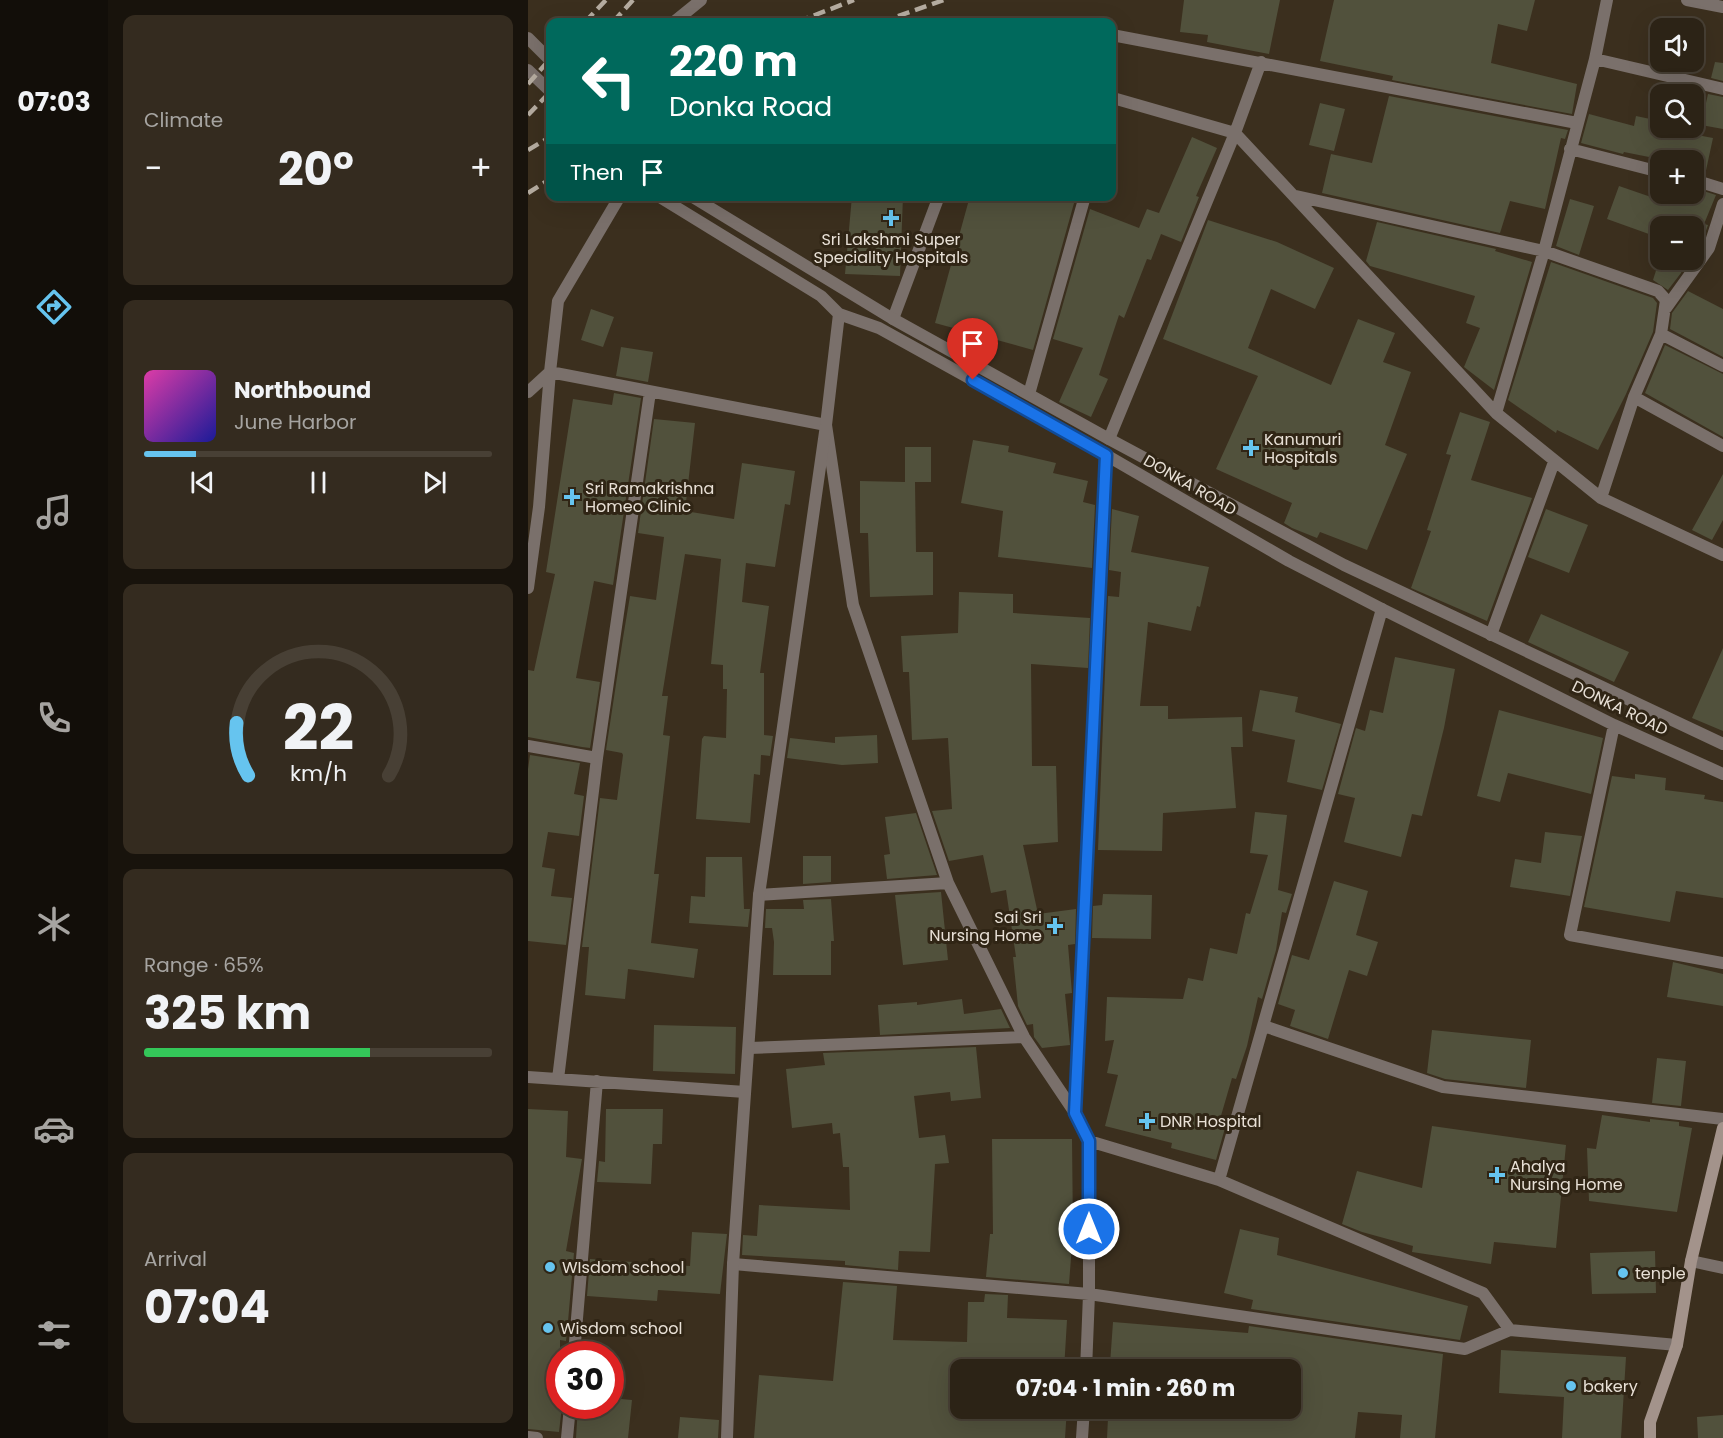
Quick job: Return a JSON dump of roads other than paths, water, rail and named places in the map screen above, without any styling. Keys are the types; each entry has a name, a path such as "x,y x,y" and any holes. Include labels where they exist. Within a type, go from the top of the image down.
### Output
{"main road":[{"path":"1650,1438 1650,1422 1677,1345 1692,1261 1723,1128"}],"street":[{"path":"679,18 701,0"},
{"path":"1496,413 1544,251 1607,0"},
{"path":"1687,0 1723,7"},
{"path":"1116,36 1577,123"},
{"path":"528,38 546,56"},
{"path":"1594,59 1723,89"},
{"path":"1109,439 1235,134 1261,62"},
{"path":"528,70 546,87"},
{"path":"1116,99 1235,134 1296,196 1496,413 1601,498 1723,555"},
{"path":"1570,149 1650,169"},
{"path":"1704,183 1723,189"},
{"path":"1296,196 1544,251 1664,295 1666,308 1661,334 1634,398 1601,498"},
{"path":"528,588 539,507 558,301 617,201"},
{"name":"DONKA ROAD","path":"666,201 821,296 839,315 879,328 1289,561 1614,724 1723,774"},
{"name":"DONKA ROAD","path":"699,201 893,319 1109,439 1344,565 1723,744"},
{"path":"893,319 937,201"},
{"path":"1029,394 1084,201"},
{"path":"1666,308 1709,248 1719,227 1723,204"},
{"path":"727,1438 733,1264 759,895 826,425 839,315"},
{"path":"1661,334 1723,366"},
{"path":"528,392 550,372"},
{"path":"550,372 826,425"},
{"path":"558,1079 597,758 650,392"},
{"path":"1634,398 1723,447"},
{"path":"826,425 853,605 948,883 1023,1037 1075,1113 1089,1141 1089,1294 1086,1359"},
{"path":"1075,1113 1106,455"},
{"path":"1491,635 1554,462"},
{"path":"1219,1180 1382,609"},
{"path":"1614,724 1570,935 1723,963"},
{"path":"528,746 597,758"},
{"path":"759,895 948,883"},
{"path":"1264,1026 1443,1087 1723,1119"},
{"path":"749,1048 1023,1037"},
{"path":"528,1077 746,1092"},
{"path":"575,1341 597,1081"},
{"path":"1089,1141 1219,1180 1483,1293 1510,1330"},
{"path":"1692,1261 1723,1268"},
{"path":"733,1264 1089,1294 1465,1349 1510,1330 1677,1345"},
{"path":"567,1438 569,1419"},
{"path":"1082,1438 1083,1419"},
{"path":"528,1437 537,1438"}],"railway":[{"path":"589,18 606,0"},
{"path":"617,18 633,0"},
{"path":"807,18 854,0"},
{"path":"892,18 944,0"},
{"path":"528,84 546,64"},
{"path":"528,115 546,96"},
{"path":"528,150 546,139"},
{"path":"528,193 546,182"}],"place":[{"name":"Sri Lakshmi Super Speciality Hospitals","path":"891,218"},
{"name":"Kanumuri Hospitals","path":"1251,448"},
{"name":"Sri Ramakrishna Homeo Clinic","path":"572,497"},
{"name":"Sai Sri Nursing Home","path":"1055,926"},
{"name":"DNR Hospital","path":"1147,1121"},
{"name":"Ahalya Nursing Home","path":"1497,1175"},
{"name":"WIsdom school","path":"550,1267"},
{"name":"tenple","path":"1623,1273"},
{"name":"Wisdom school","path":"548,1328"},
{"name":"bakery","path":"1571,1386"}]}
